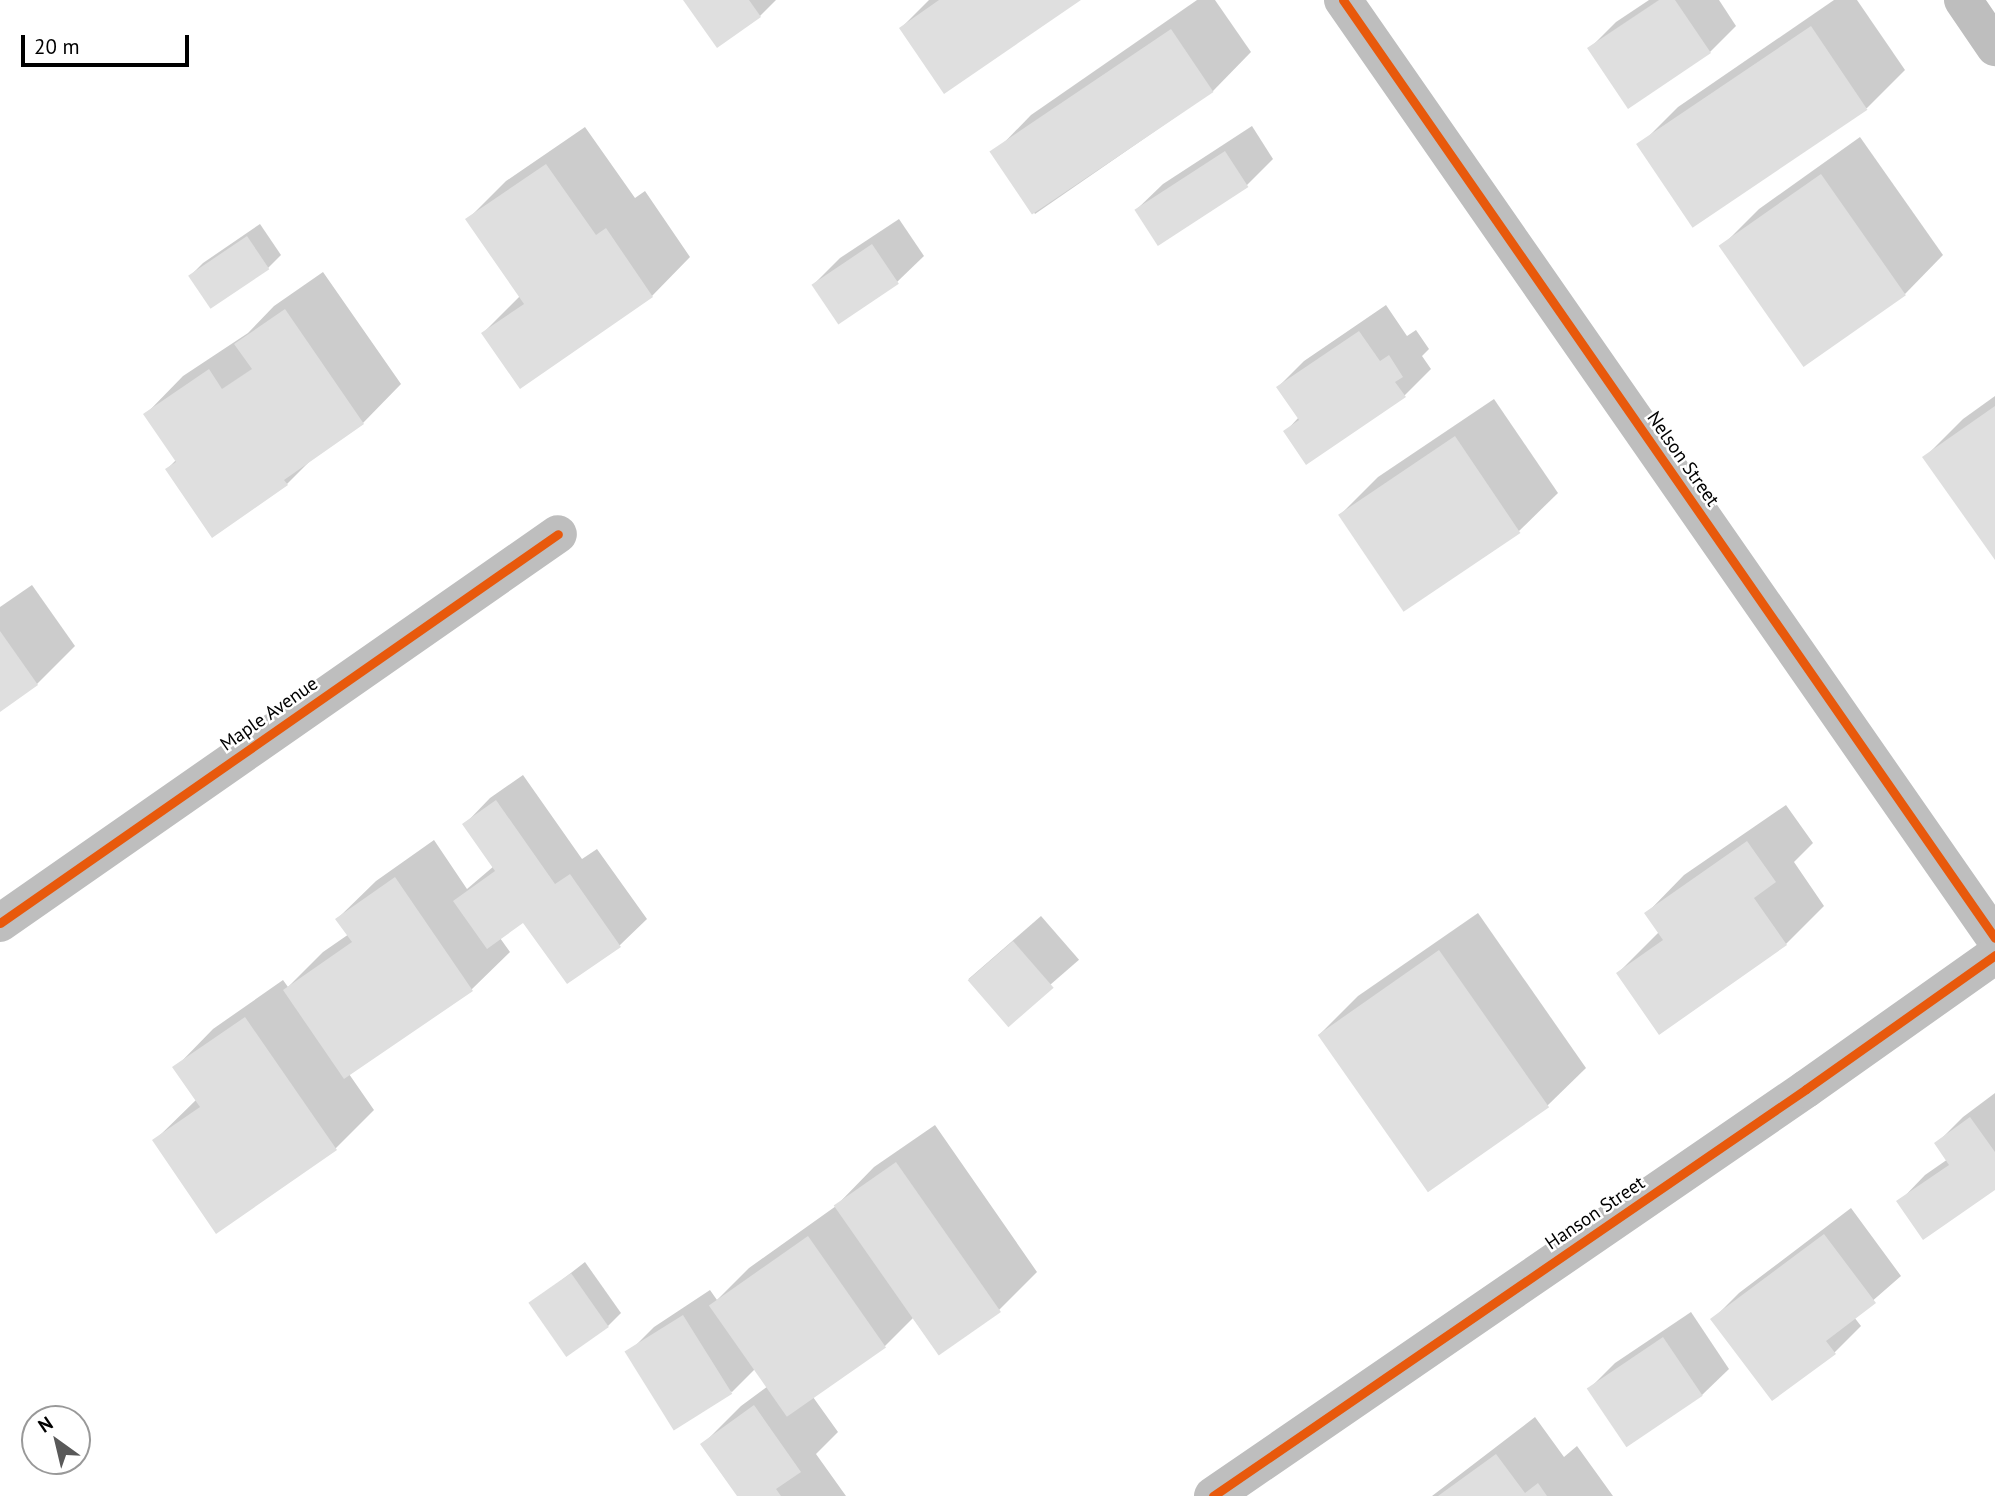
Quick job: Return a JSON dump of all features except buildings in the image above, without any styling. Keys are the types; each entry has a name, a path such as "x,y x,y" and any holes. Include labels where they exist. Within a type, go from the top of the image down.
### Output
{"street":[{"name":"Nelson Street","path":"1343,0 1995,938"},
{"path":"1963,0 1995,47"},
{"name":"Maple Avenue","path":"0,923 558,534"},
{"name":"Hanson Street","path":"1213,1496 1806,1089 1995,955"}],"cycle path":[{"path":"1343,0 1995,938"},
{"path":"0,923 558,534"},
{"path":"1213,1496 1806,1089 1995,955"}]}
